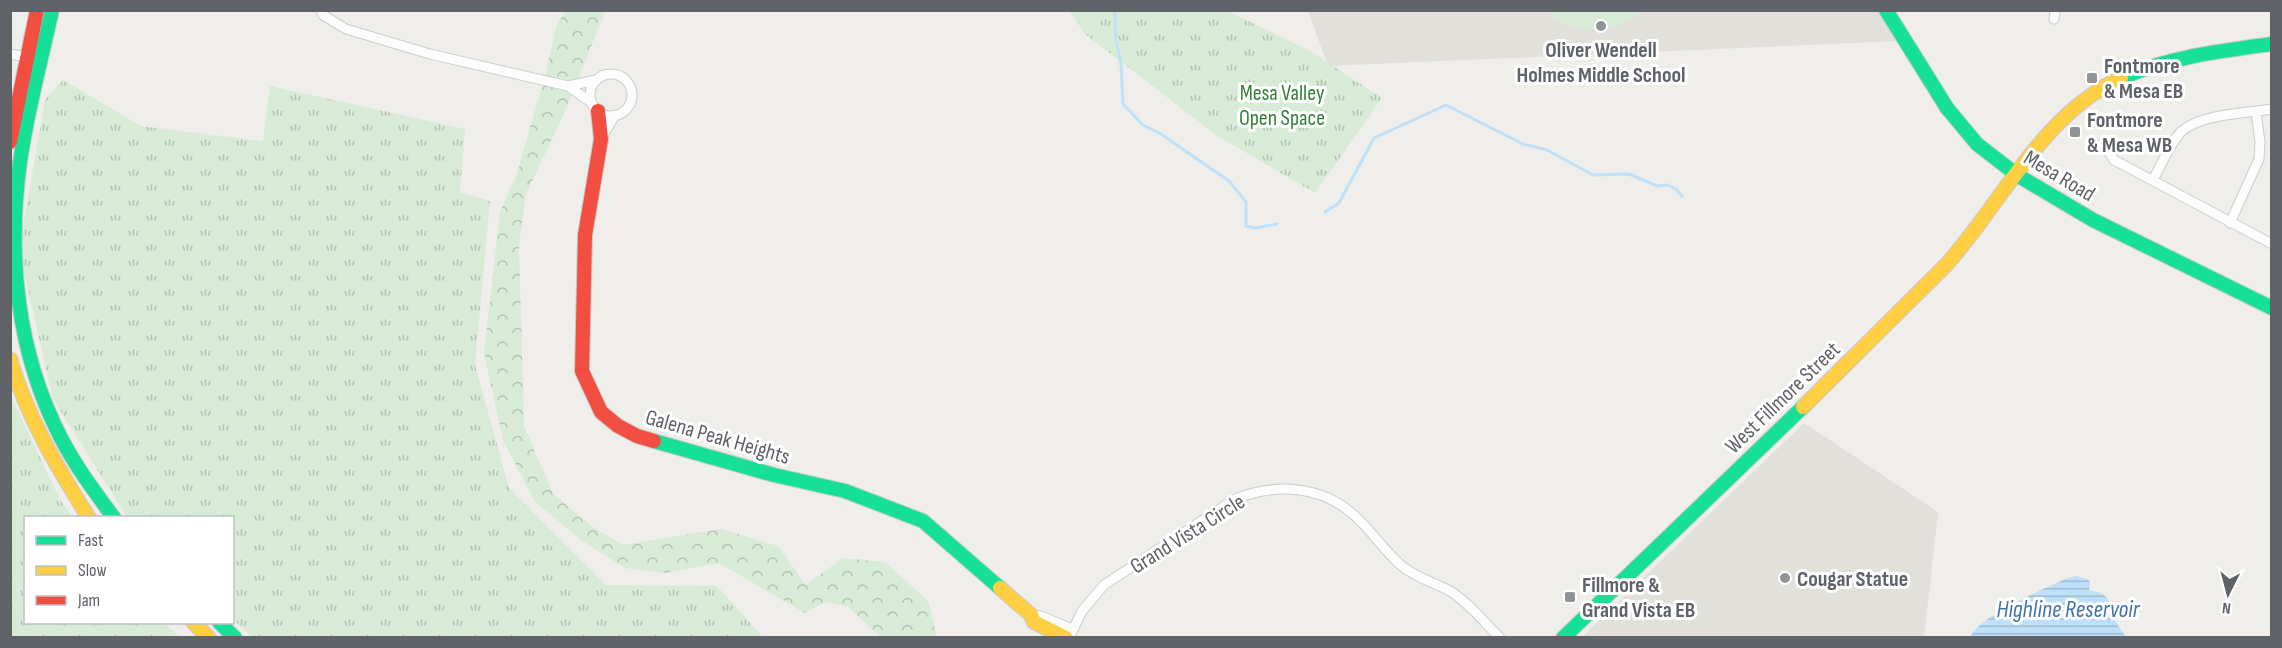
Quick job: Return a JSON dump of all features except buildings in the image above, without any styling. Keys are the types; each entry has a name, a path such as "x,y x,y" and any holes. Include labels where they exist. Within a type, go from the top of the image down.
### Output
{"main road":[{"path":"38,10 20,165 13,261 19,313 28,358 44,404 74,461 113,516"},
{"path":"10,142 34,59 52,10"},
{"name":"Mesa Road","path":"1886,10 1947,108 1977,144 2016,176 2093,220 2271,308"},
{"name":"West Fillmore Street","path":"1563,638 1852,360 1947,265 1978,229 2056,125 2084,101 2112,82 2146,67 2166,61 2271,44"},
{"name":"Galena Peak Heights","path":"595,107 601,139 585,235 582,371 601,412 618,426 646,439 774,475 845,491 923,521 1031,615 1034,621 1069,635"},
{"path":"12,369 27,411 59,470 88,516"},
{"path":"195,624 208,638"},
{"path":"221,624 235,638"}],"street":[{"path":"321,10 324,15 346,29 430,54 568,86 596,81 604,75 614,74 622,77 630,86 630,102 624,111 615,115 606,115 568,86"},
{"path":"10,54 34,59"},
{"path":"595,107 590,94 596,81"},
{"path":"2153,180 2173,141 2188,126 2203,120 2271,109"},
{"path":"2230,223 2259,159 2260,142 2256,112"},
{"path":"601,139 615,115"},
{"path":"2103,142 2114,160 2271,244"},
{"name":"Grand Vista Circle","path":"1069,635 1082,610 1104,585 1218,510 1250,493 1290,489 1316,494 1354,514 1402,566 1464,601 1500,638"}],"shaded area":[{"name":"Oliver Wendell Holmes Middle School","path":"1308,11 1878,11 1897,41 1328,66"},
{"path":"1804,423 1938,512 1924,637 1582,637"}],"green space":[{"path":"565,11 605,11 567,107 526,194 519,245 524,426 553,494 593,527 623,545 721,529 778,546 806,585 843,558 885,562 928,601 937,637 881,637 848,607 825,602 805,613 719,563 665,573 625,568 581,540 534,501 503,440 484,353 500,212 517,174 546,72 556,27"},
{"name":"Mesa Valley Open Space","path":"1069,11 1228,11 1310,51 1382,98 1315,193 1216,135 1085,34"},
{"path":"1547,11 1642,11 1620,25 1594,30 1569,25"},
{"path":"63,80 141,126 263,141 270,86 465,129 460,192 490,201 475,365 509,488 606,585 717,586 763,637 252,637 234,620 234,516 126,516 53,399 19,250 45,100"},
{"path":"10,394 59,498 71,516 24,516 24,624 164,624 180,637 11,637"}],"water":[{"name":"Highline Reservoir","path":"2076,576 2088,579 2089,590 2101,593 2107,598 2114,619 2126,637 1970,637 1977,628 2000,611 2043,589"}],"waterway":[{"path":"1115,10 1123,104 1143,125 1161,134 1229,181 1246,202 1246,226 1255,228 1277,224"},
{"path":"1325,212 1339,203 1374,138 1446,105 1523,144 1547,150 1593,175 1629,174 1657,186 1668,185 1682,196"}],"traffic: fast":[{"path":"52,10 30,105 16,197 15,233 19,303 25,338 46,406 73,459 113,516"},
{"path":"1886,10 1947,108 1977,144 2017,175 2093,220 2272,308"},
{"path":"2121,78 2176,60 2272,44"},
{"path":"1563,638 1803,407"},
{"path":"654,441 774,475 845,491 923,521 1000,588"},
{"path":"221,624 235,638"}],"traffic: slow":[{"path":"1803,407 1946,265 2025,162 2068,114 2093,94 2121,78"},
{"path":"10,359 34,421 54,461 88,516"},
{"path":"1000,588 1031,615 1034,622 1066,638"},
{"path":"195,624 209,638"}],"traffic: jam":[{"path":"10,142 37,10"},
{"path":"598,111 601,139 585,235 582,371 601,412 618,426 637,436 654,441"}],"place":[{"name":"Oliver Wendell Holmes Middle School","path":"1601,26"},
{"name":"Fontmore & Mesa EB","path":"2092,78"},
{"name":"Fontmore & Mesa WB","path":"2075,132"},
{"name":"Cougar Statue","path":"1785,578"},
{"name":"Fillmore & Grand Vista EB","path":"1570,597"}]}
